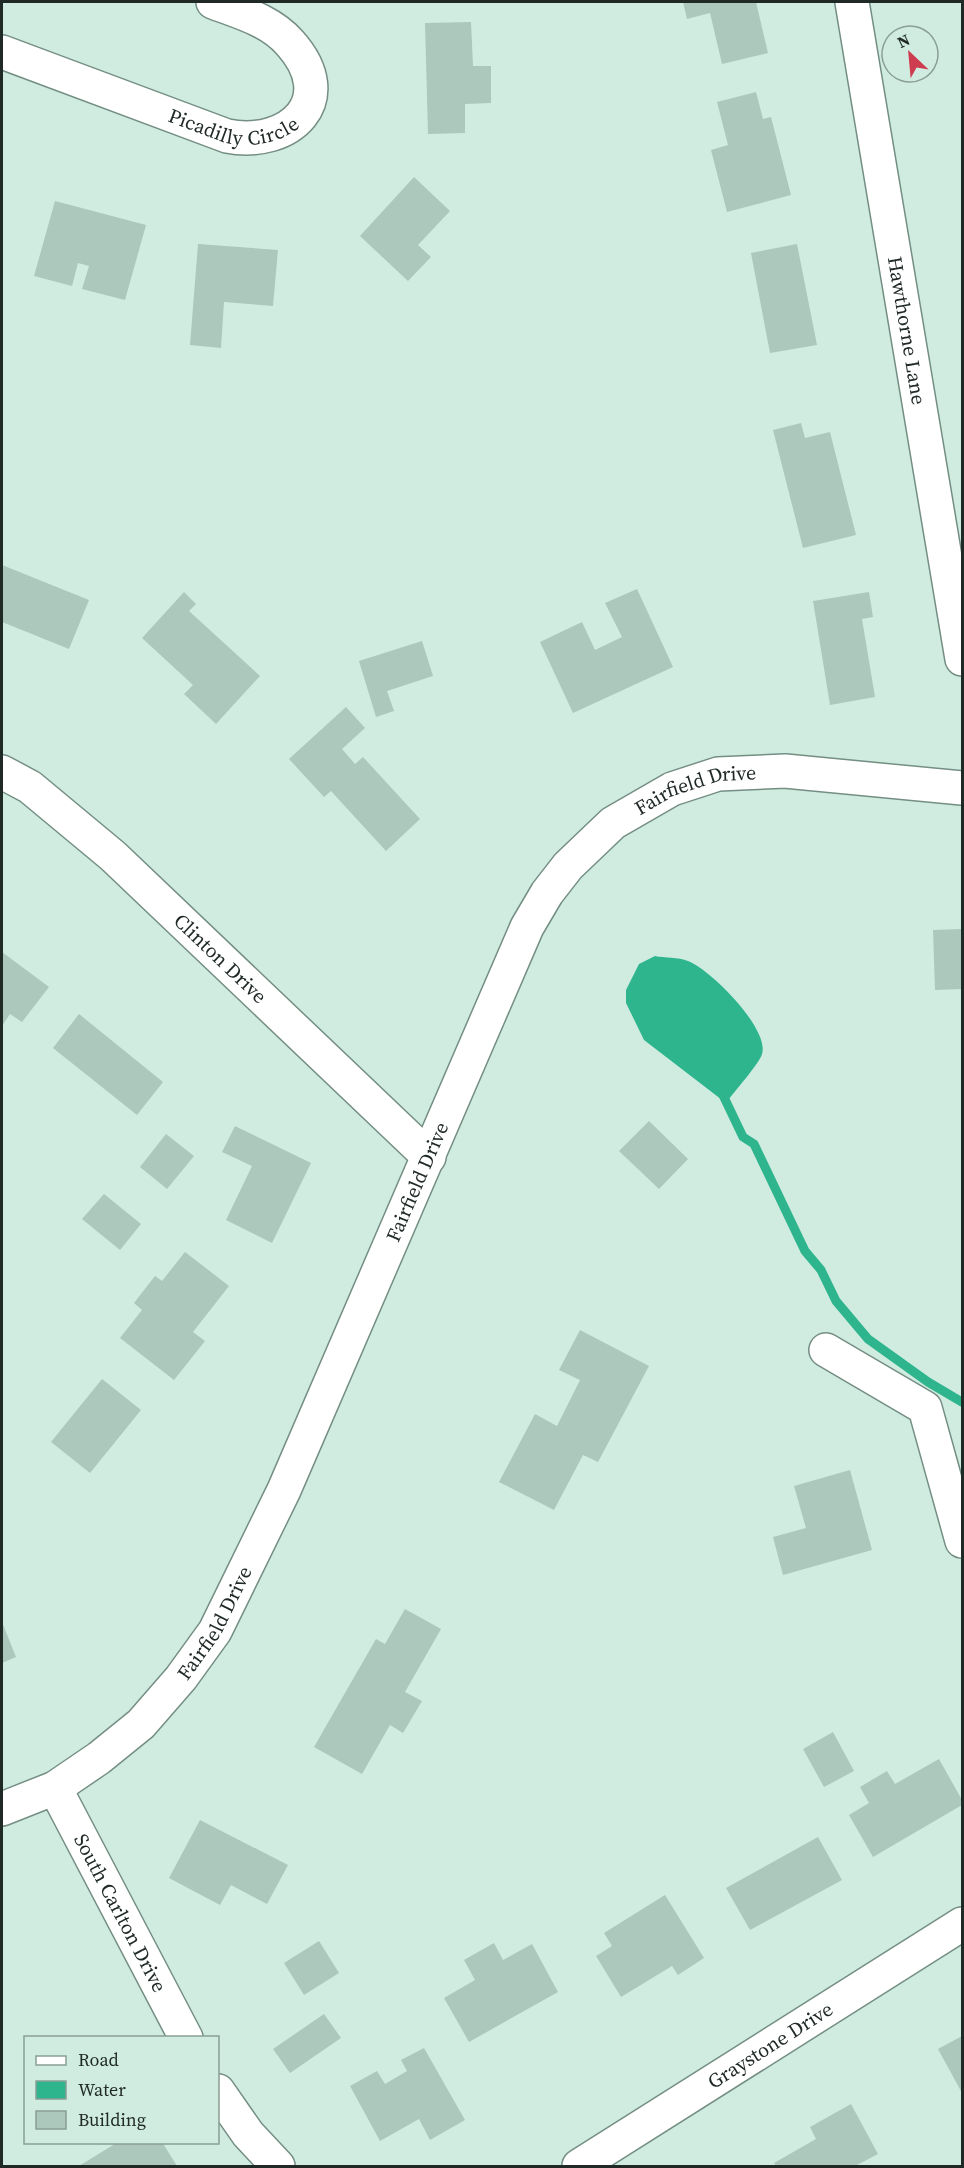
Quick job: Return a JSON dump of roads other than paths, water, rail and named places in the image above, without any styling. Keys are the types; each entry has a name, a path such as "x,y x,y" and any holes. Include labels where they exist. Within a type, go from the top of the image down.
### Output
{"street":[{"name":"Picadilly Circle","path":"2,52 243,139 272,134 297,120 307,110 311,97 311,84 308,70 291,43 273,27 213,2"},
{"name":"Hawthorne Lane","path":"852,2 963,659"},
{"name":"Fairfield Drive","path":"2,1809 55,1788 99,1758 141,1724 181,1678 215,1631 284,1490 527,927 547,893 568,866 613,823 672,789 718,774 785,771 963,788"},
{"name":"Clinton Drive","path":"2,772 30,787 113,856 429,1156"},
{"path":"826,1350 925,1408 963,1541"},
{"name":"South Carlton Drive","path":"55,1788 185,2036"},
{"name":"Graystone Drive","path":"579,2166 963,1924"},
{"path":"219,2092 268,2164"}],"water":[{"path":"655,956 676,958 698,966 736,1001 757,1030 762,1043 762,1054 752,1071 726,1103 644,1040 626,1003 626,990 639,964"}],"waterway":[{"path":"722,1093 743,1137 754,1144 805,1251 821,1270 836,1301 868,1339 928,1382 962,1402"}]}
